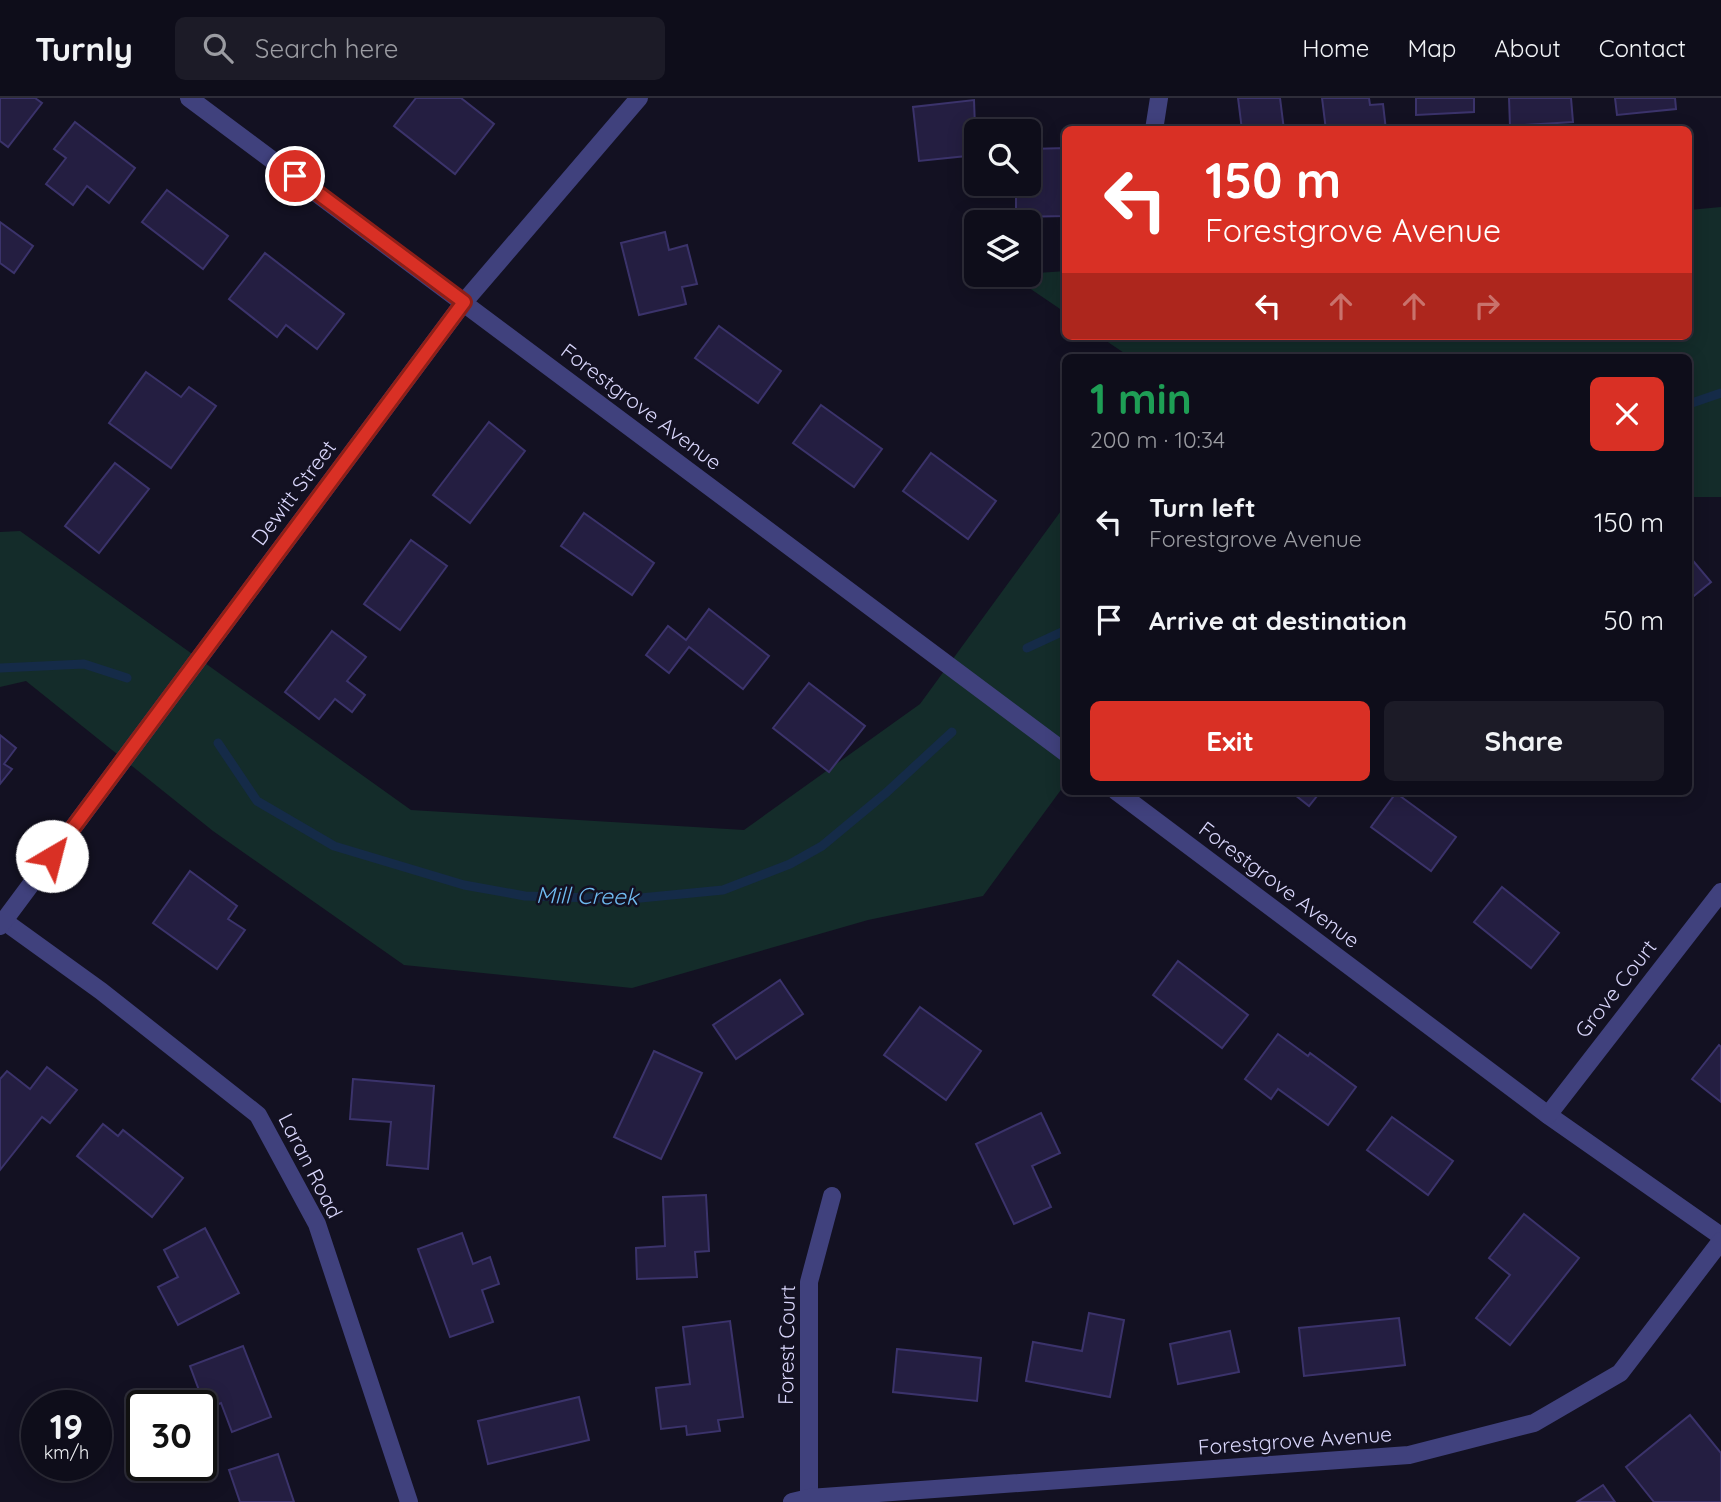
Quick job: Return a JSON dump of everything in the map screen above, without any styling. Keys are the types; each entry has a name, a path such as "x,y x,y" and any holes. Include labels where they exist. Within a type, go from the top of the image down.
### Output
{"street":[{"name":"Forestgrove Avenue","path":"189,98 1062,750"},
{"name":"Dewitt Street","path":"2,923 464,302 639,98"},
{"path":"1155,126 1159,98"},
{"name":"Forestgrove Avenue","path":"1121,795 1548,1115 1721,1236"},
{"name":"Grove Court","path":"1548,1115 1721,892"},
{"name":"Laran Road","path":"2,923 102,991 258,1115 317,1224 409,1502"},
{"name":"Forest Court","path":"801,1500 809,1282 832,1196"},
{"name":"Forestgrove Avenue","path":"801,1500 1409,1455 1534,1423 1619,1373 1721,1241"}],"green space":[{"path":"1721,207 1721,497 1692,497 1692,354 1126,354 1105,340 1692,340 1692,210"},
{"path":"1062,271 1062,310 1028,287 1041,287 1041,273"},
{"path":"1062,509 1062,788 983,896 868,920 632,988 404,965 213,831 26,681 0,687 0,532 20,531 411,810 744,830 920,704"}],"building":[{"path":"0,98 35,98 42,103 8,147 0,141"},
{"path":"416,98 461,98 494,124 455,174 394,126"},
{"path":"1238,98 1280,98 1284,126 1242,126"},
{"path":"1322,98 1369,98 1370,105 1383,104 1386,126 1326,126"},
{"path":"1416,98 1474,98 1474,112 1416,115"},
{"path":"1509,98 1571,98 1573,122 1510,126"},
{"path":"1615,98 1675,98 1676,109 1617,115"},
{"path":"974,100 975,119 964,119 964,156 919,161 913,107"},
{"path":"75,122 135,168 109,203 87,186 73,205 46,184 66,158 54,149"},
{"path":"1062,148 1062,216 1041,216 1041,210 1016,210 1016,196 1041,196 1041,149"},
{"path":"167,190 228,236 203,269 142,222"},
{"path":"0,222 33,246 14,273 0,263"},
{"path":"665,232 669,250 687,245 697,284 682,287 686,304 639,315 621,243"},
{"path":"265,253 344,314 317,349 286,325 277,337 229,299"},
{"path":"719,326 781,371 758,403 695,358"},
{"path":"146,372 181,397 189,387 216,406 171,468 109,423"},
{"path":"821,405 882,449 854,487 793,443"},
{"path":"489,422 525,451 470,523 433,495"},
{"path":"931,453 996,501 968,539 903,491"},
{"path":"115,463 149,489 99,553 65,526"},
{"path":"584,513 654,563 632,595 561,546"},
{"path":"411,540 447,566 400,630 364,604"},
{"path":"1692,560 1711,582 1692,598"},
{"path":"709,609 769,656 743,689 689,647 669,673 646,655 668,626 686,640"},
{"path":"332,631 366,657 347,681 365,695 352,712 335,699 319,719 285,692"},
{"path":"809,683 865,726 829,772 773,728"},
{"path":"0,735 16,748 4,764 12,769 0,784"},
{"path":"1295,795 1318,795 1309,806"},
{"path":"1395,795 1399,795 1456,837 1431,871 1371,827"},
{"path":"190,871 237,906 228,919 245,930 217,969 153,923"},
{"path":"1502,887 1559,933 1531,968 1474,922"},
{"path":"1178,961 1248,1015 1222,1048 1153,995"},
{"path":"780,980 803,1014 736,1059 713,1025"},
{"path":"920,1007 981,1051 946,1100 884,1055"},
{"path":"1278,1034 1308,1056 1310,1053 1356,1087 1328,1125 1278,1089 1271,1099 1245,1079"},
{"path":"1719,1045 1721,1047 1721,1102 1692,1079"},
{"path":"654,1051 702,1073 661,1159 614,1137"},
{"path":"47,1067 77,1090 50,1123 42,1117 0,1170 0,1079 7,1071 30,1089"},
{"path":"353,1079 434,1086 428,1169 387,1165 391,1122 350,1119"},
{"path":"1041,1113 1060,1153 1032,1166 1051,1207 1014,1224 976,1144"},
{"path":"1392,1117 1453,1161 1428,1195 1367,1150"},
{"path":"103,1124 118,1136 123,1130 183,1178 152,1217 77,1156"},
{"path":"706,1195 709,1251 695,1252 697,1277 637,1279 636,1248 665,1246 663,1197"},
{"path":"1524,1214 1579,1258 1510,1345 1476,1318 1510,1275 1489,1258"},
{"path":"205,1228 239,1293 178,1325 158,1287 178,1277 164,1250"},
{"path":"462,1233 473,1264 490,1257 499,1284 482,1290 493,1322 450,1337 418,1249"},
{"path":"1089,1313 1124,1320 1110,1397 1026,1381 1033,1342 1082,1351"},
{"path":"1399,1318 1405,1365 1304,1376 1299,1328"},
{"path":"730,1321 743,1417 718,1420 720,1431 687,1435 686,1426 661,1429 656,1388 690,1384 683,1327"},
{"path":"1230,1331 1239,1372 1178,1384 1170,1344"},
{"path":"243,1346 271,1417 232,1432 221,1403 217,1405 217,1390 199,1390 190,1366"},
{"path":"897,1349 981,1358 977,1401 893,1392"},
{"path":"579,1397 589,1440 488,1464 478,1421"},
{"path":"1690,1415 1721,1453 1721,1502 1654,1502 1626,1467"},
{"path":"278,1454 294,1502 240,1502 229,1470"},
{"path":"1603,1485 1615,1502 1577,1502"}],"waterway":[{"name":"Mill Creek","path":"1692,403 1721,393"},
{"name":"Mill Creek","path":"1027,648 1062,632"},
{"name":"Mill Creek","path":"0,668 84,664 127,678"},
{"name":"Mill Creek","path":"218,743 257,801 334,846 464,885 525,896 630,899 723,890 790,864 822,846 887,792 952,732"}],"route":[{"path":"52,856 464,302 295,176"}]}
